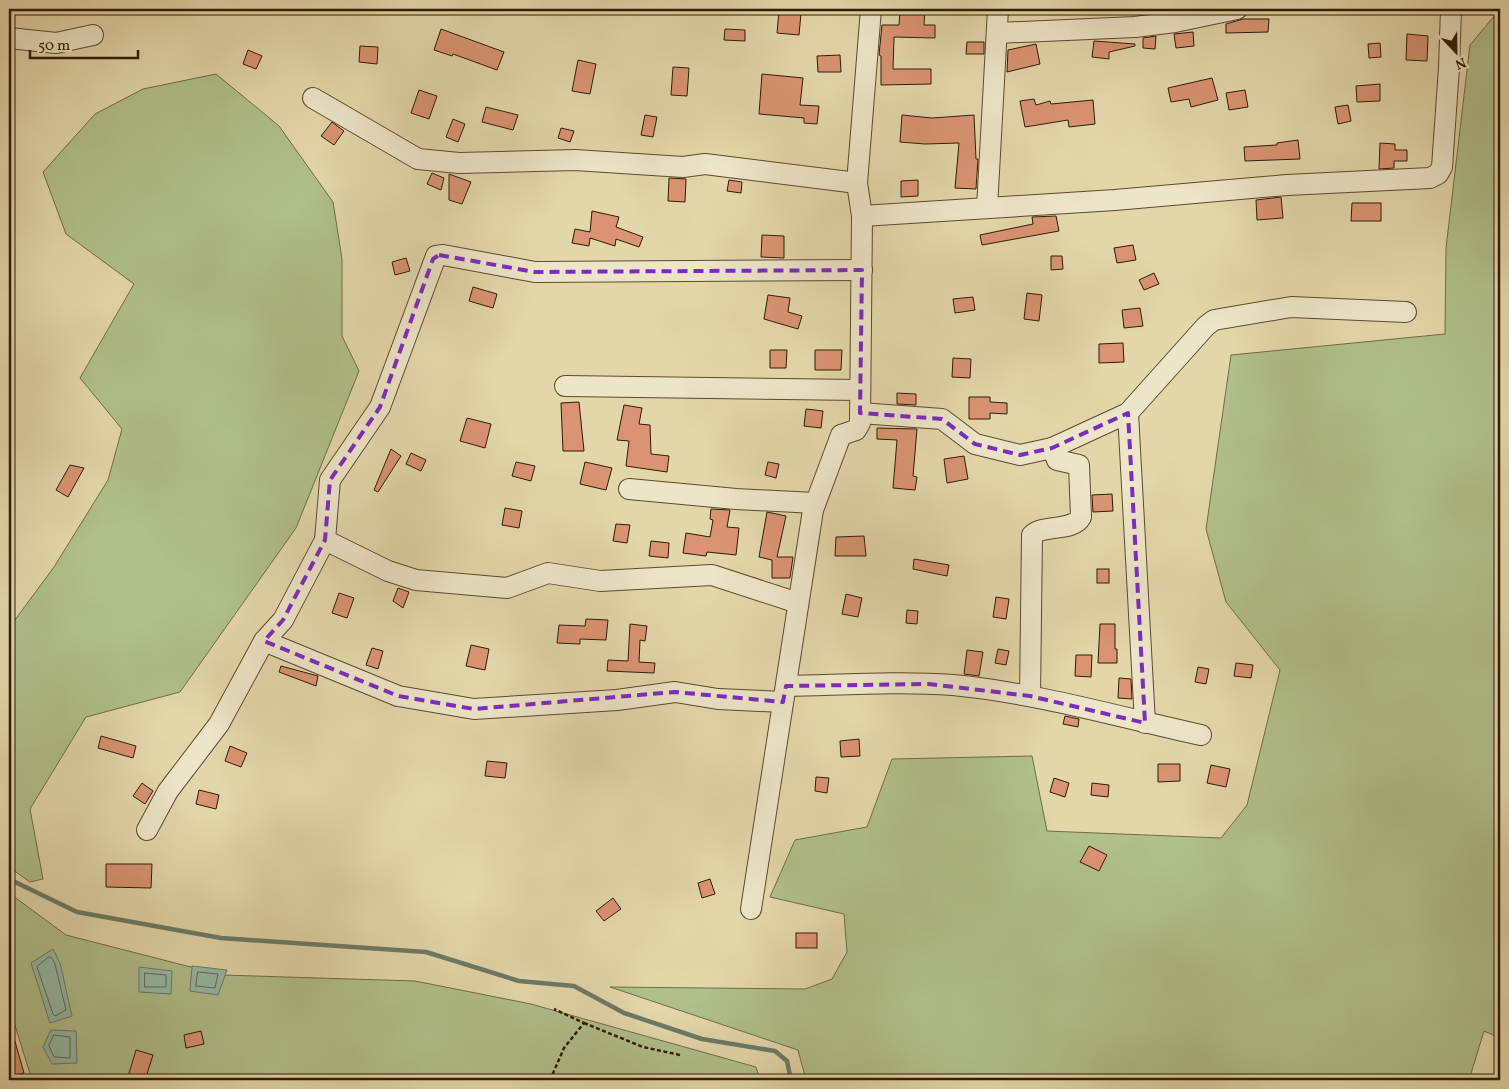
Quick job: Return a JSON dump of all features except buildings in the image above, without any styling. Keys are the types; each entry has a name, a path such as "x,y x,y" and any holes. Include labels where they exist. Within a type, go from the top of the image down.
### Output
{"street":[{"path":"751,909 815,502 840,435 856,430 860,423 862,216 857,183 871,9"},
{"path":"987,208 998,9"},
{"path":"997,33 1135,26 1175,22 1237,9"},
{"path":"862,216 1115,200 1287,185 1430,178 1438,174 1442,167 1451,9"},
{"path":"9,38 56,43 94,35"},
{"path":"313,98 418,160 459,163 575,160 683,167 705,164 857,183"},
{"path":"148,830 168,791 219,724 264,642 283,620 325,540 330,480 380,407 433,259 436,256 442,255 535,272 862,270"},
{"path":"860,413 942,420 975,444 1020,456 1052,448 1128,413 1206,326 1214,320 1292,307 1406,312"},
{"path":"565,386 860,390"},
{"path":"1128,413 1145,723"},
{"path":"1030,696 1032,535 1038,531 1075,523 1081,517 1078,465 1057,460 1052,448"},
{"path":"629,489 736,499 815,502"},
{"path":"325,540 388,571 416,580 507,588 548,573 600,581 712,575 798,603"},
{"path":"264,642 398,696 474,710 608,700 675,692 718,699 929,684 1030,696 1202,735"}],"path":[{"path":"554,1009 643,1047 680,1056"},
{"path":"550,1080 564,1048 584,1023"}],"highlighted area":[{"path":"439,255 535,272 862,270 860,413 942,419 975,444 1020,455 1052,448 1128,413 1145,723 1030,696 929,684 786,686 783,702 675,692 474,709 398,696 264,641 283,620 325,540 330,480 380,407 433,259"}],"shaded area":[{"path":"1500,9 1500,1038 1484,1031 1469,1080 806,1080 798,1050 610,987 805,989 832,979 847,952 844,914 770,897 795,840 867,827 892,759 1032,756 1047,831 1221,838 1247,805 1280,670 1226,602 1206,529 1231,355 1445,334 1446,248 1470,45"},
{"path":"216,74 279,126 333,202 342,259 342,336 359,371 296,528 180,692 86,717 30,809 43,879 30,882 9,867 9,628 54,567 108,480 122,429 80,378 134,284 66,234 43,172 95,114 143,89"},
{"path":"9,893 66,935 222,975 415,981 531,1004 756,1067 760,1080 32,1080 9,1006"}],"water":[{"path":"53,949 60,963 72,1016 50,1023 31,963"},
{"path":"192,966 227,970 218,995 190,991"},
{"path":"139,967 172,971 171,994 139,992"},
{"path":"51,1030 76,1031 77,1063 52,1064 43,1047"}],"waterway":[{"path":"9,879 77,912 221,938 426,952 519,981 574,986 624,1013 702,1039 775,1051 787,1061 791,1080"}]}
